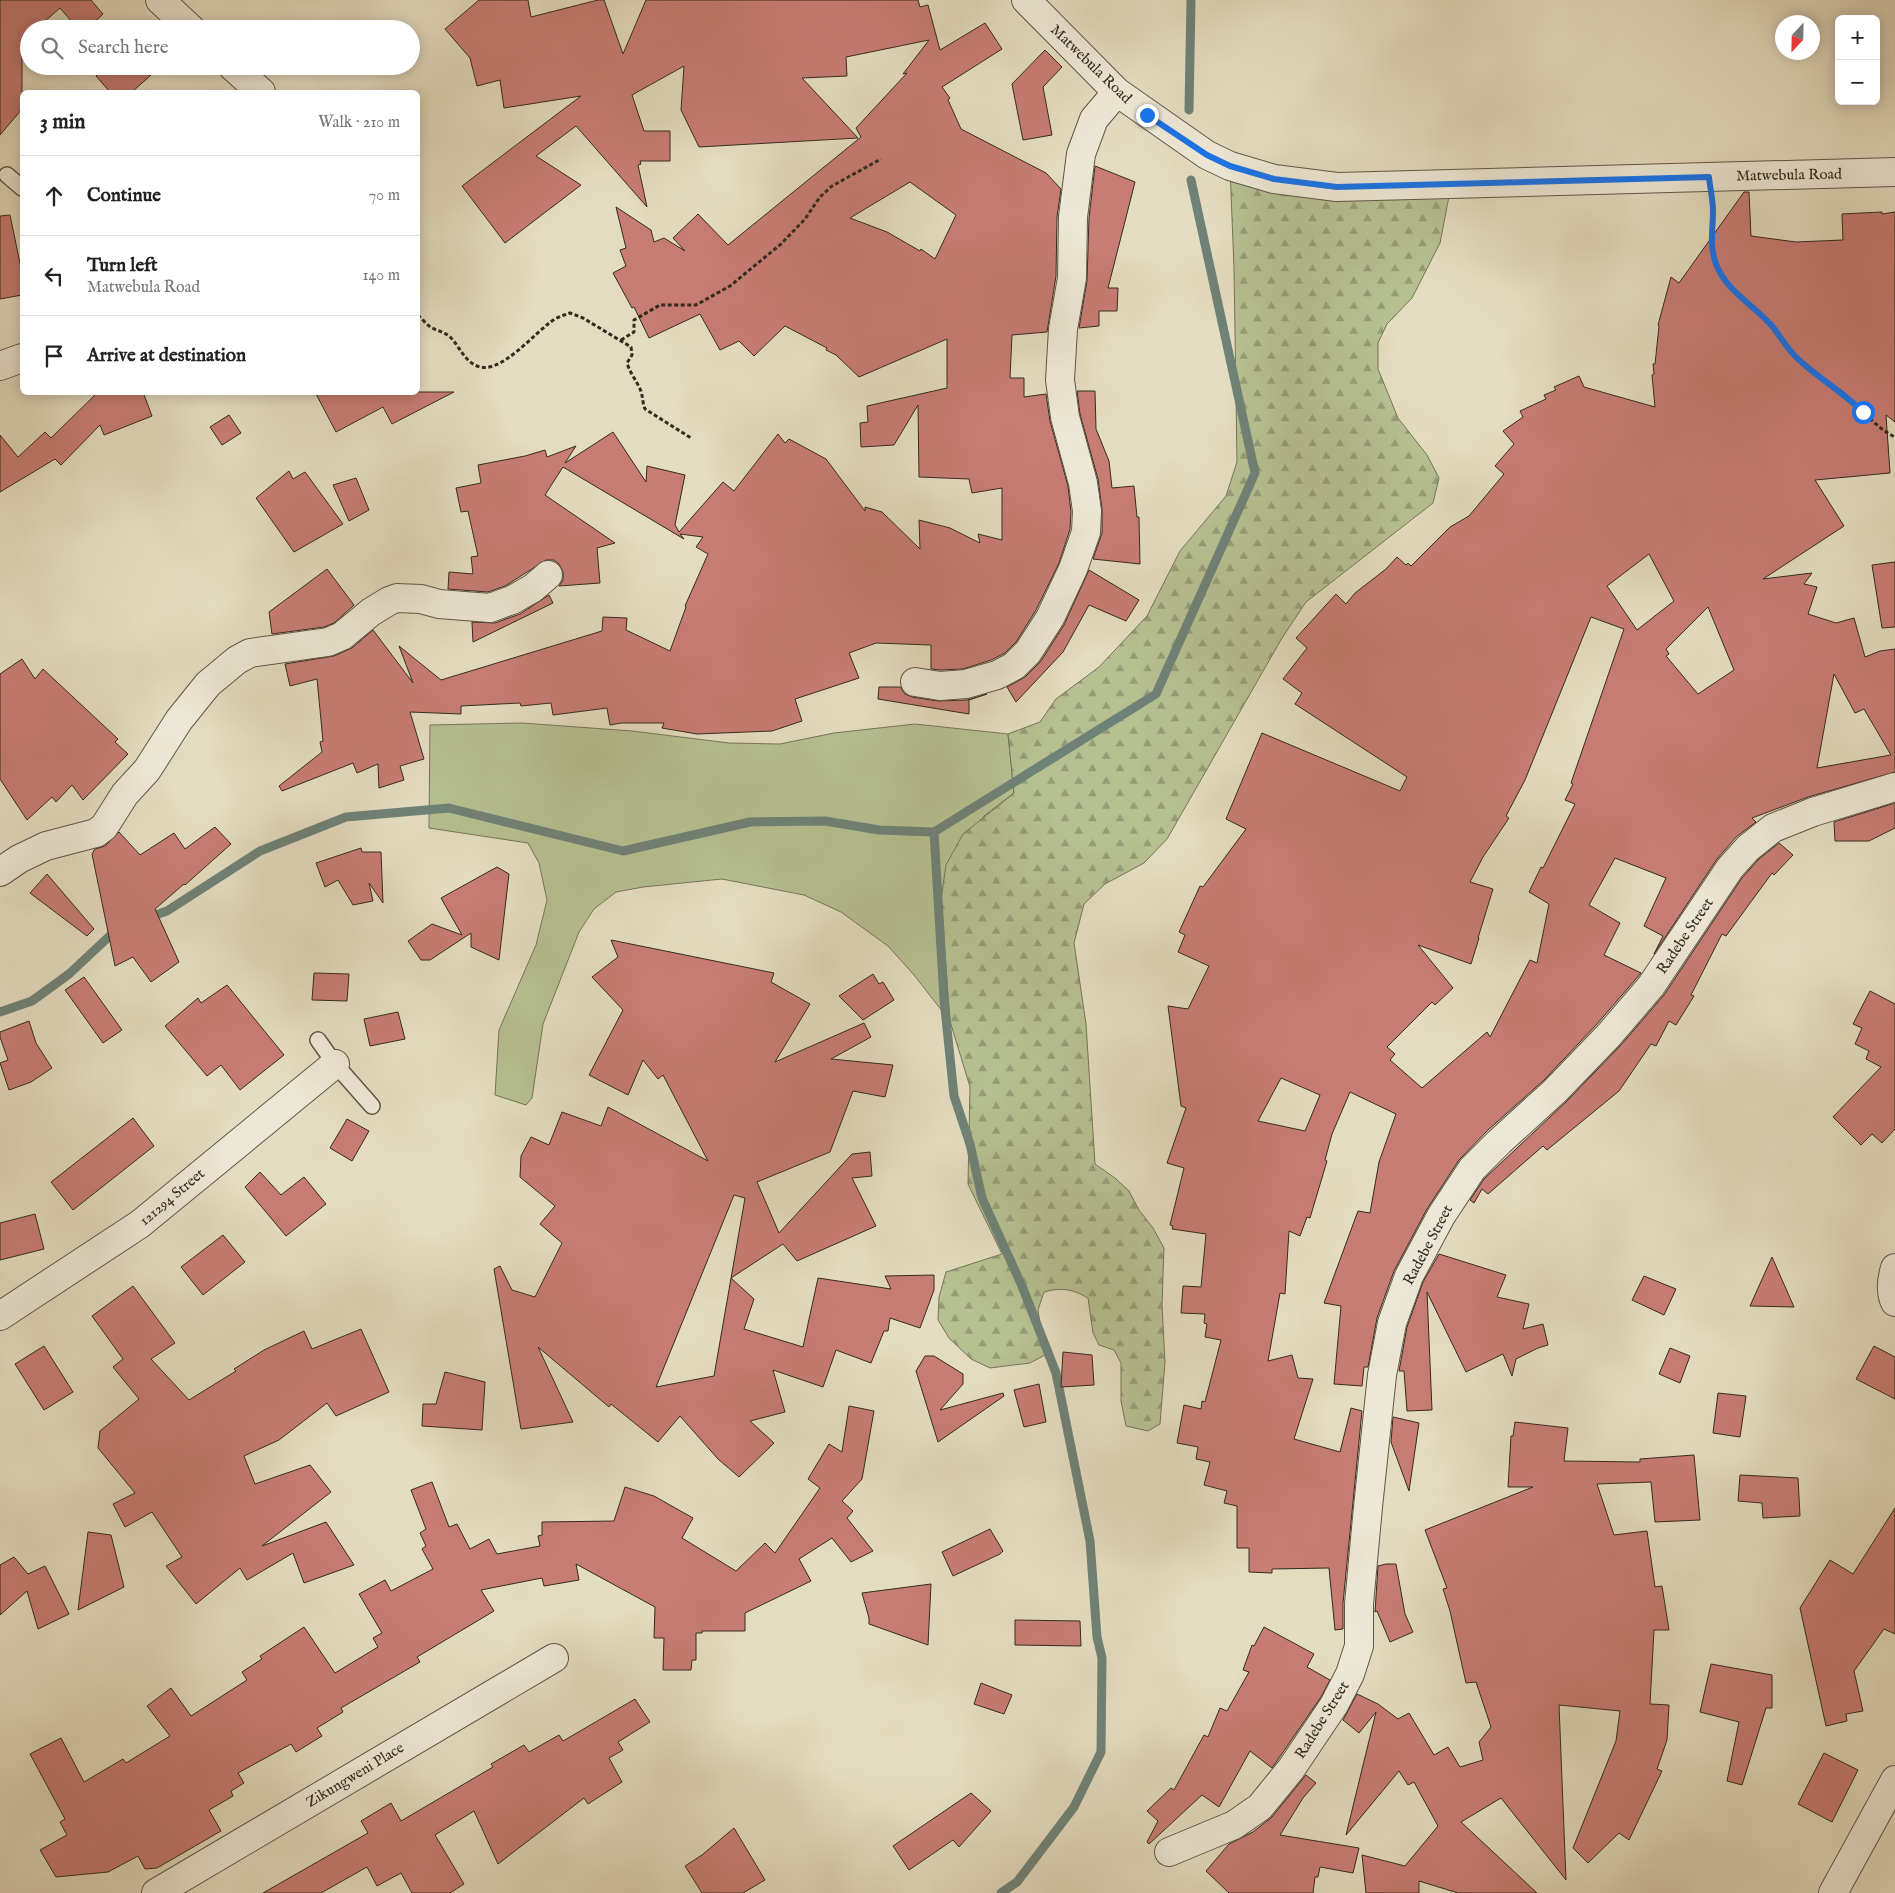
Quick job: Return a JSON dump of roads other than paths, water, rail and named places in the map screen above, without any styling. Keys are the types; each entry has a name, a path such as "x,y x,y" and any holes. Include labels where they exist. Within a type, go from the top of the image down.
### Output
{"street":[{"path":"160,0 181,20"},
{"name":"Matwebula Road","path":"1026,0 1117,92 1207,155 1230,166 1274,179 1337,187 1895,172"},
{"path":"242,75 259,90"},
{"path":"915,682 940,686 966,684 997,675 1014,666 1028,652 1050,618 1073,569 1086,532 1087,511 1083,483 1065,417 1060,380 1063,329 1072,278 1073,217 1081,154 1094,119 1117,92"},
{"path":"0,366 20,359"},
{"path":"0,872 19,859 46,846 96,833 104,827 125,794 147,770 180,720 208,684 237,660 250,653 328,642 342,636 371,612 397,598 421,599 439,604 490,608 512,600 533,588 548,575"},
{"name":"Radebe Street","path":"1169,1852 1234,1825 1260,1807 1291,1769 1334,1705 1350,1674 1359,1646 1359,1604 1368,1507 1382,1375 1392,1323 1409,1276 1441,1216 1472,1170 1499,1142 1555,1091 1609,1035 1651,986 1730,868 1748,848 1773,828 1813,812 1895,787"},
{"name":"121294 Street","path":"0,1316 140,1224 335,1064"},
{"path":"1895,1268 1892,1278 1893,1299 1895,1302"},
{"name":"Zikungweni Place","path":"156,1893 554,1658"},
{"path":"1833,1893 1895,1780"}],"lane":[{"path":"6,176 20,186"},
{"path":"318,1040 335,1064 372,1106"}],"waterway":[{"path":"1189,110 1191,0"},
{"path":"1001,1893 1017,1882 1074,1807 1101,1752 1102,1658 1097,1637 1090,1541 1056,1373 1022,1286 982,1198 970,1144 954,1096 944,999 934,832 1156,694 1255,473 1191,180"},
{"path":"147,918 167,911 260,851 346,817 449,808 623,851 750,822 825,821 879,830 934,832"},
{"path":"0,1012 32,1001 69,974 116,930"}]}
